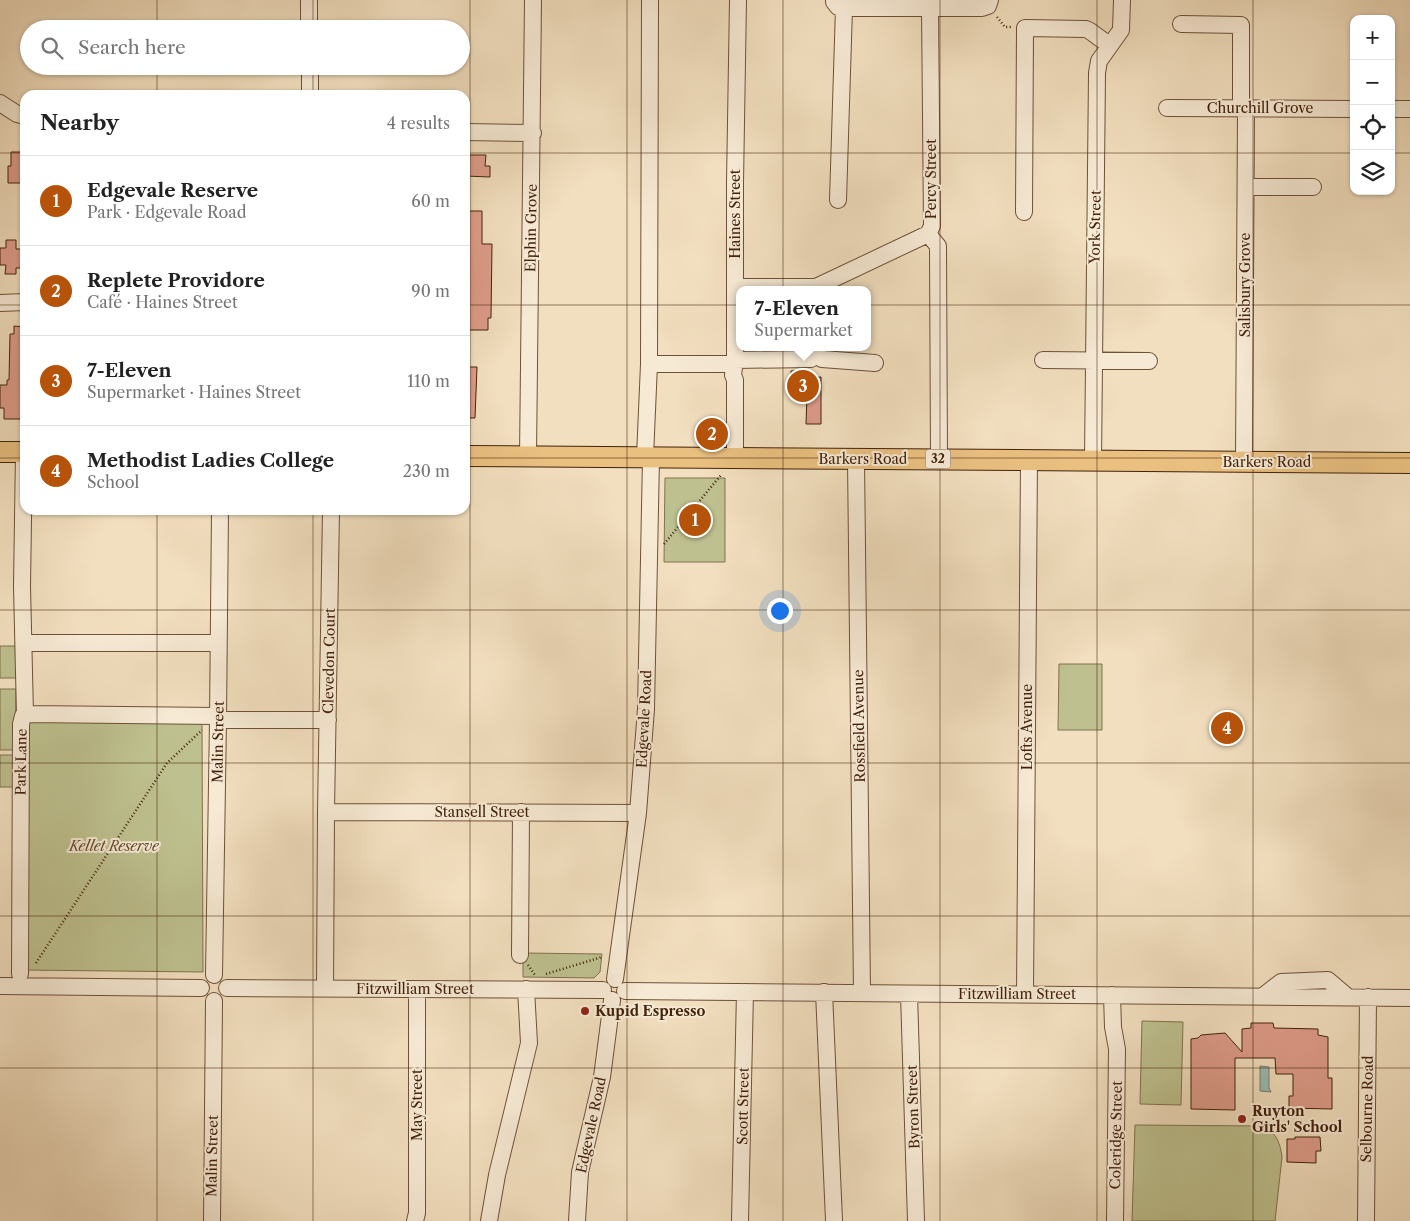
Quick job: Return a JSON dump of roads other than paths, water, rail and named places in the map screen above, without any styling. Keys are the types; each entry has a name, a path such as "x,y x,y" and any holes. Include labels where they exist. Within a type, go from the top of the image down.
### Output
{"main road":[{"path":"0,452 20,452"},
{"name":"Barkers Road","path":"470,456 1410,462"}],"street":[{"path":"309,0 309,20"},
{"name":"Elphin Grove","path":"528,457 533,0"},
{"name":"Edgevale Road","path":"577,1221 580,1172 602,1077 638,813 646,709 650,561 648,458 650,0"},
{"name":"Haines Street","path":"735,458 735,183 738,0"},
{"name":"York Street","path":"1093,460 1096,73 1099,61 1122,28 1122,0"},
{"path":"838,200 839,5 982,8 989,3"},
{"name":"Percy Street","path":"820,286 928,234 932,226 930,8"},
{"name":"Salisbury Grove","path":"1181,24 1241,25 1246,187 1244,462"},
{"path":"1024,212 1025,28 1086,29 1109,46"},
{"path":"310,75 310,90"},
{"path":"0,103 20,115"},
{"name":"Churchill Grove","path":"1167,108 1350,109"},
{"path":"1395,109 1410,109"},
{"path":"470,132 532,133"},
{"path":"1246,187 1313,188"},
{"path":"928,234 938,246 939,459"},
{"path":"0,303 20,302"},
{"path":"649,364 811,359 816,351 822,359 875,362"},
{"path":"1043,360 1149,361"},
{"name":"Rossfield Avenue","path":"856,459 862,993"},
{"name":"Lofts Avenue","path":"1025,994 1029,460"},
{"path":"23,515 22,586 25,715"},
{"name":"Malin Street","path":"214,975 220,515"},
{"name":"Clevedon Court","path":"325,989 331,515"},
{"path":"24,643 218,643"},
{"name":"Park Lane","path":"26,971 21,724 23,716 328,720"},
{"name":"Stansell Street","path":"326,812 638,813"},
{"path":"520,955 521,812"},
{"path":"214,975 222,978 227,988 224,997 214,1001 206,998 201,988 204,980 214,975"},
{"path":"0,986 201,988"},
{"name":"Fitzwilliam Street","path":"227,988 526,989 1410,998"},
{"name":"May Street","path":"415,1221 417,1213 417,989"},
{"path":"488,1221 496,1175 529,1043 526,989"},
{"name":"Scott Street","path":"740,1221 746,992"},
{"path":"824,992 834,1220"},
{"name":"Byron Street","path":"909,994 916,1221"},
{"name":"Coleridge Street","path":"1115,1221 1117,1049 1122,1028 1118,995"},
{"name":"Selbourne Road","path":"1366,1221 1368,997"},
{"name":"Malin Street","path":"212,1221 214,1001"}],"water":[{"path":"1260,1066 1269,1067 1269,1088 1271,1092 1260,1091"}],"place":[{"name":"7-Eleven","path":"803,386"},
{"name":"Replete Providore","path":"712,434"},
{"name":"Edgevale Reserve","path":"695,520"},
{"name":"Methodist Ladies College","path":"1227,728"},
{"name":"Kupid Espresso","path":"585,1011"},
{"name":"Ruyton Girls' School","path":"1242,1119"}],"park label":[{"name":"Kellet Reserve","path":"114,846"}]}
